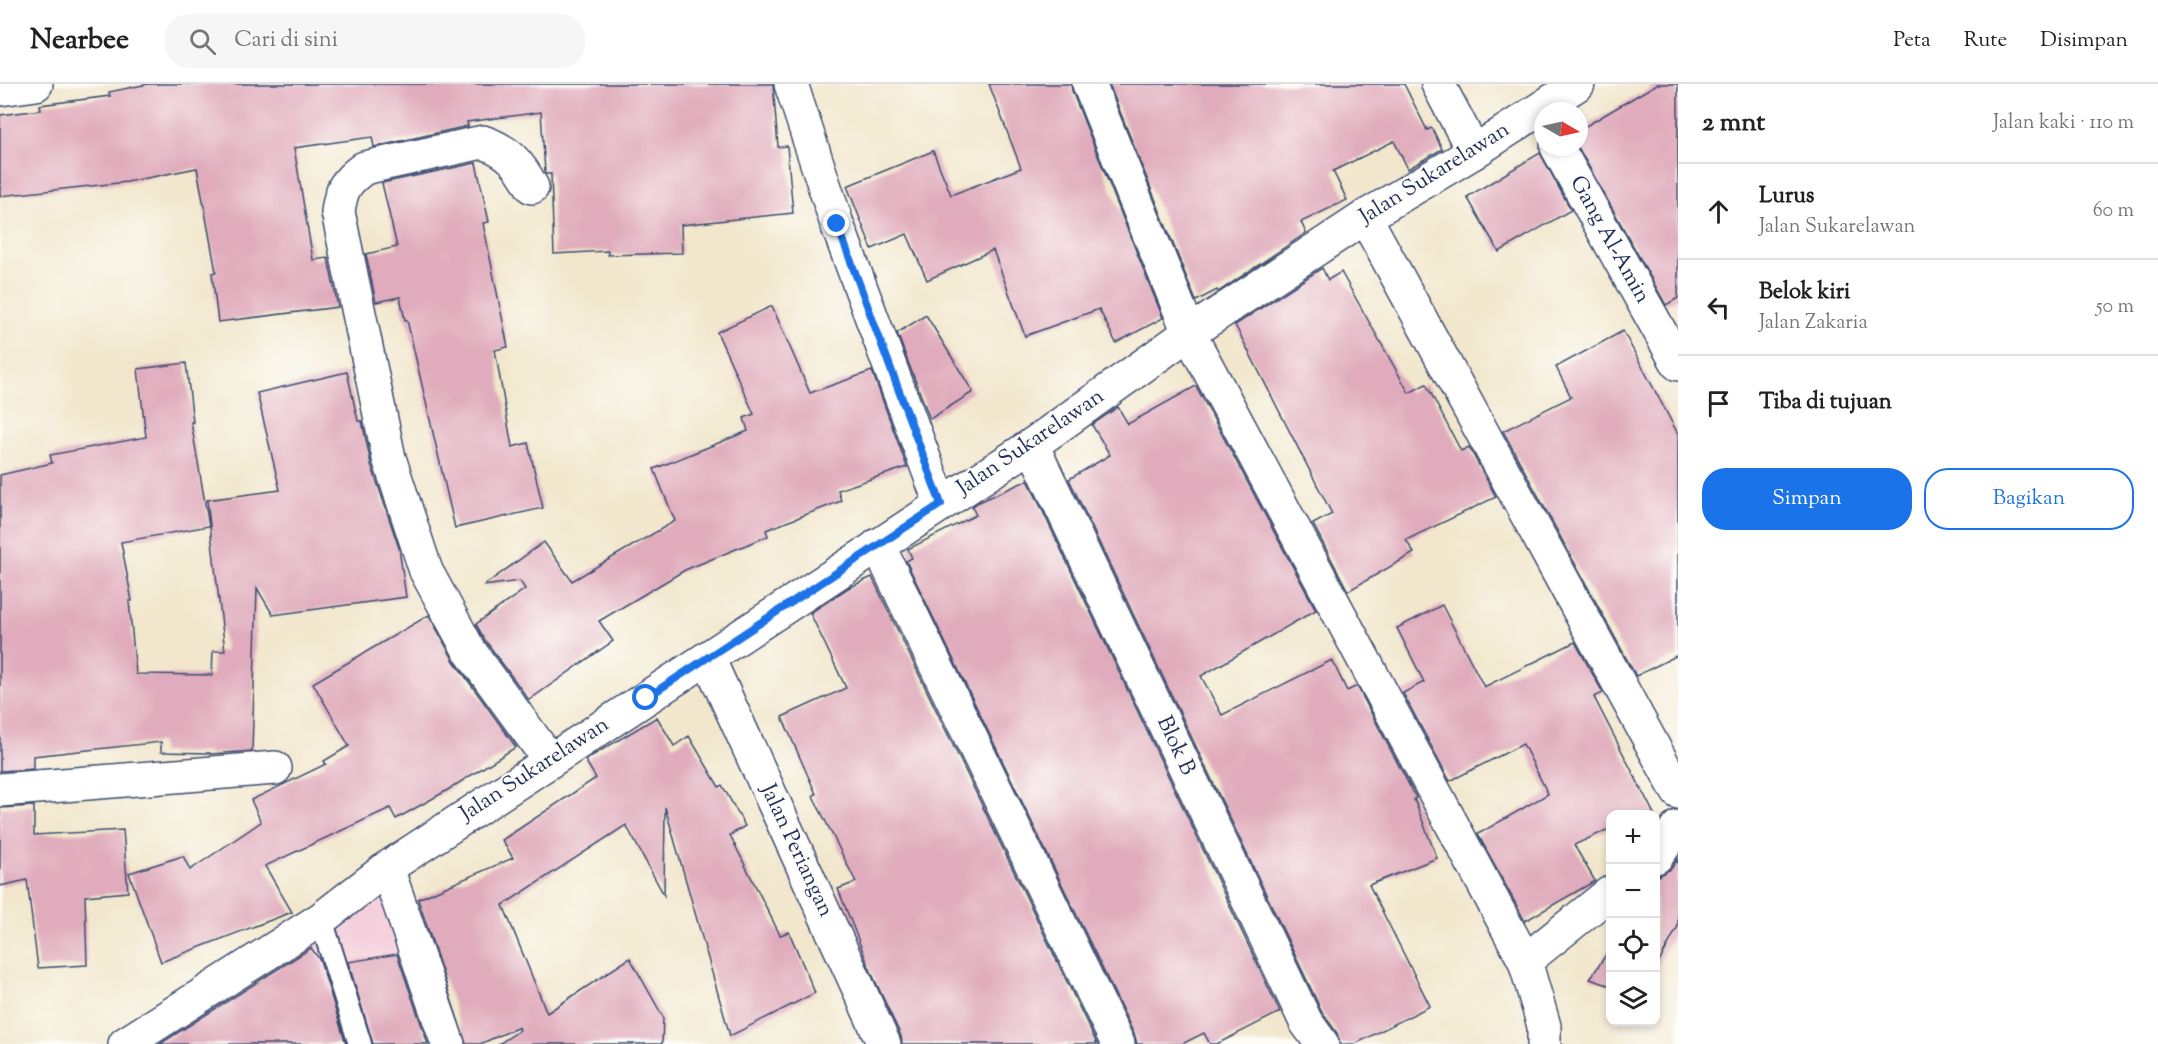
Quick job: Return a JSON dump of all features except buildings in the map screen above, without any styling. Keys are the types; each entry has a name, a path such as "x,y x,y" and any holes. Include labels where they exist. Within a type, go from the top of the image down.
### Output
{"street":[{"path":"0,90 36,84"},
{"path":"791,84 837,224 941,504"},
{"path":"1089,84 1189,333 1526,961 1544,1026 1544,1044"},
{"path":"1438,84 1474,152"},
{"name":"Jalan Sukarelawan","path":"1557,102 1578,84"},
{"name":"Jalan Sukarelawan","path":"125,1044 321,919 387,868 1032,445 1189,333 1365,217 1534,119"},
{"path":"532,187 509,154 483,141 364,168 350,178 341,192 338,212 389,458 426,571 469,650 550,761"},
{"name":"Gang Al-Amin","path":"1562,156 1678,364"},
{"path":"1365,217 1678,792"},
{"name":"Blok B","path":"1032,445 1306,1022 1322,1044"},
{"path":"878,545 1118,1044"},
{"name":"Jalan Periangan","path":"708,658 884,1044"},
{"path":"0,790 275,768"},
{"path":"1660,851 1678,827"},
{"path":"387,868 448,1044"},
{"path":"1526,961 1606,897"}],"lane":[{"path":"321,919 360,1044"}],"shaded area":[{"path":"386,889 411,1044 148,1044"}],"route":[{"path":"646,698 941,504 837,224"}]}
